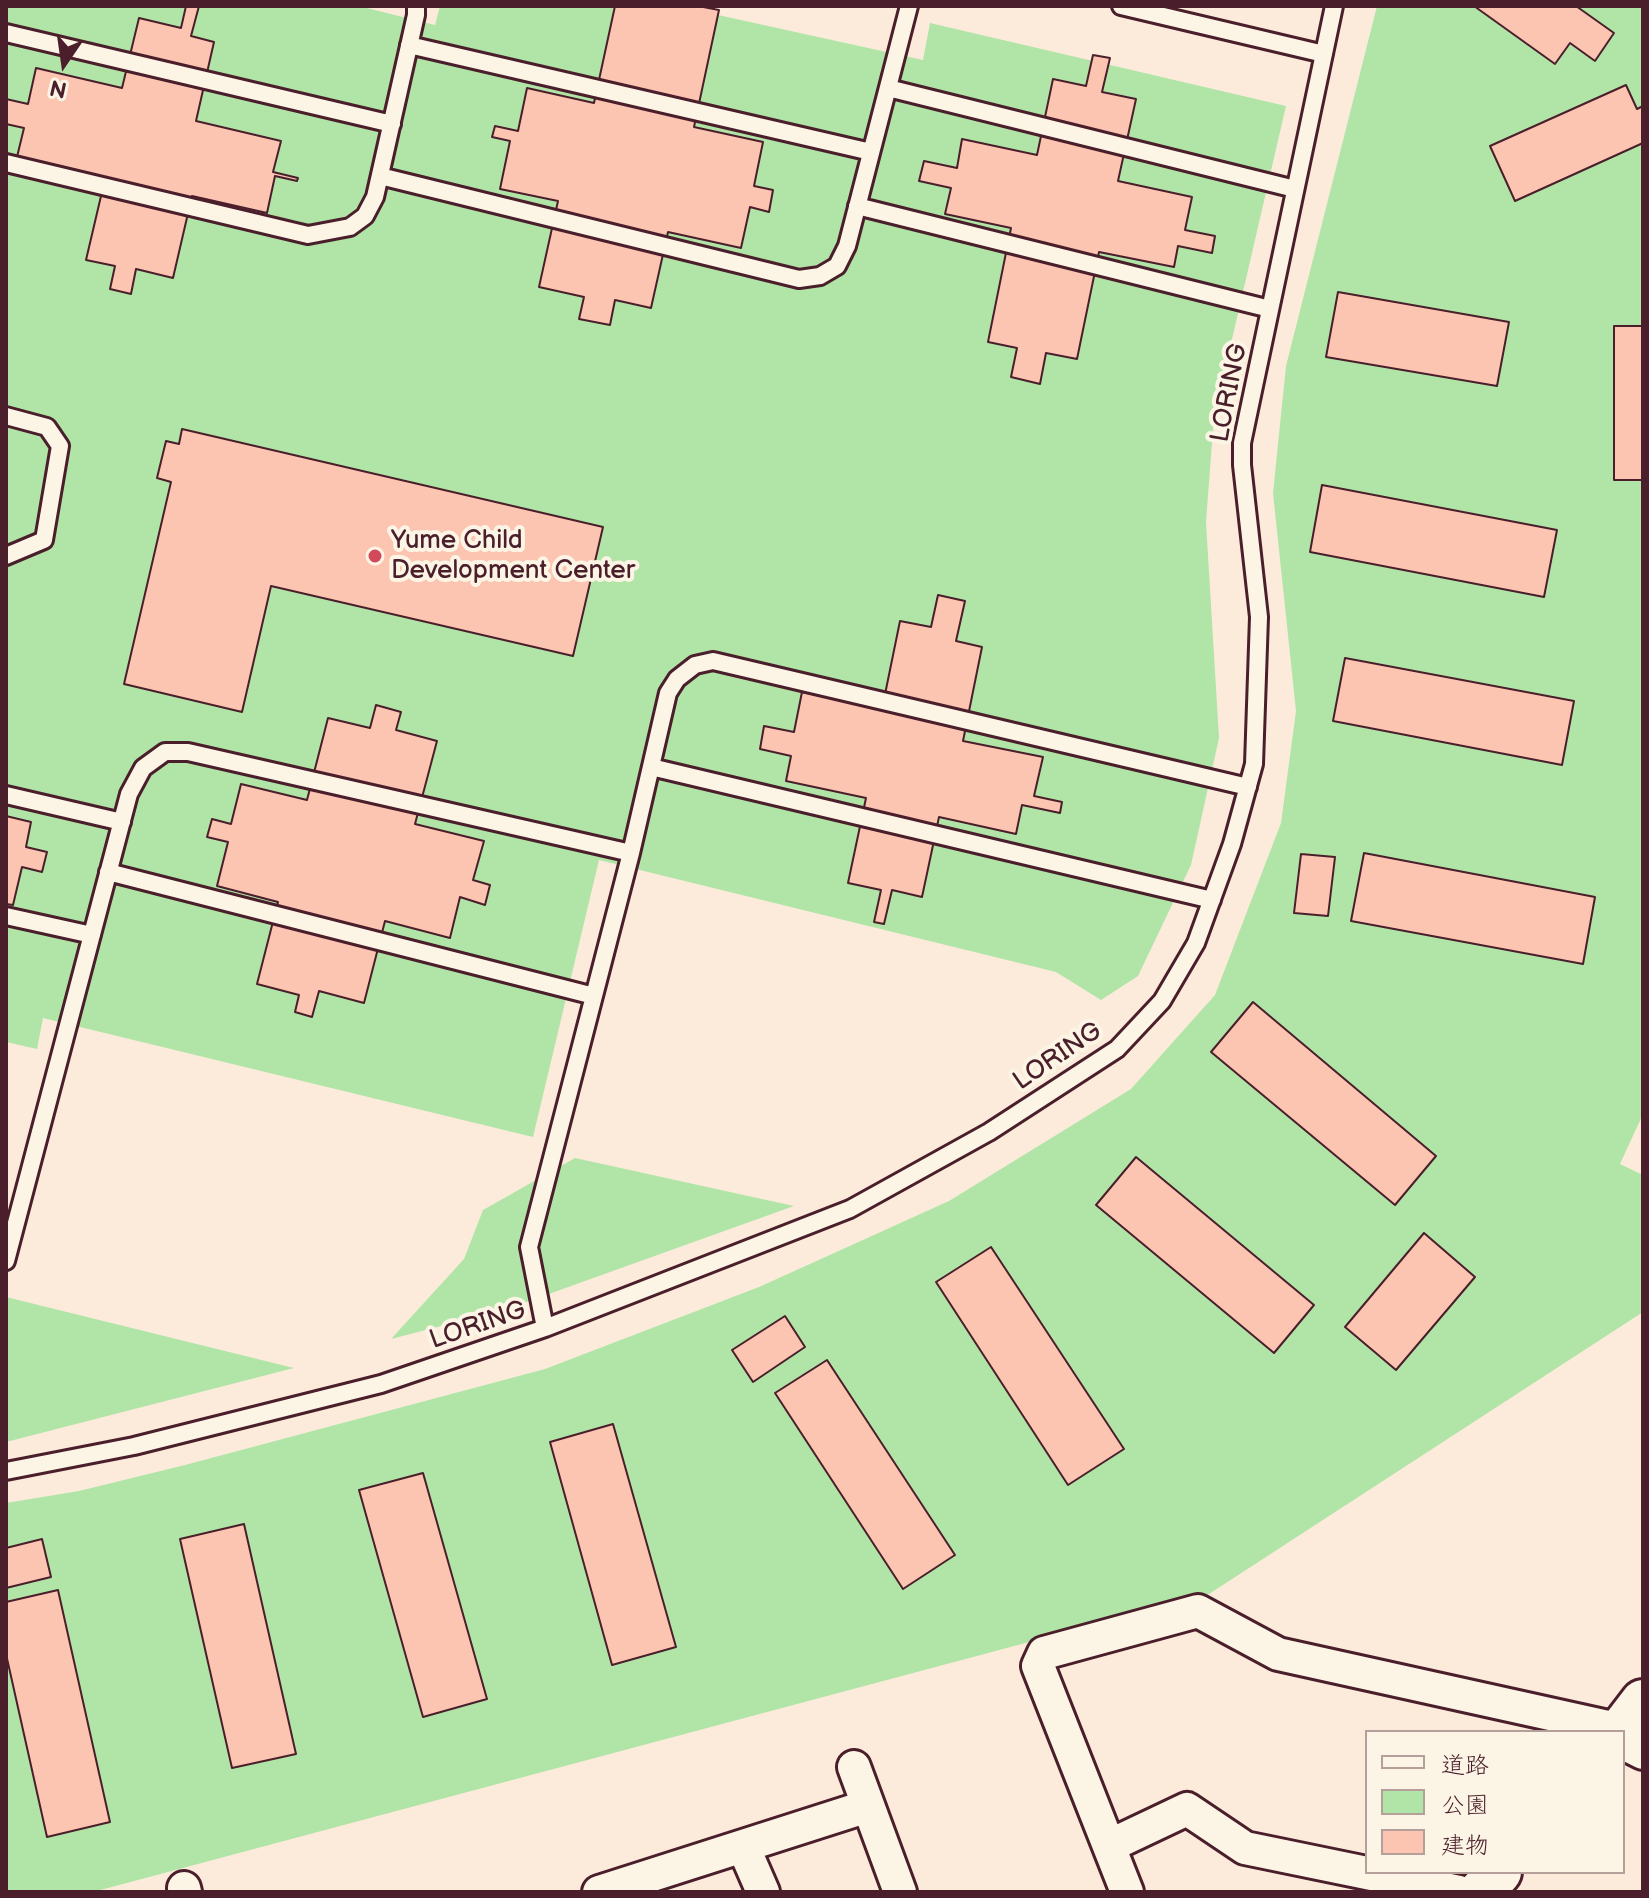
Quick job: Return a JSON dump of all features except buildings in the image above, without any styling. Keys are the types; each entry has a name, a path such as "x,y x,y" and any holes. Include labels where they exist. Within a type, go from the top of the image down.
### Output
{"main road":[{"path":"1481,1892 1497,1874"}],"street":[{"path":"1127,1892 1038,1666 1044,1653 1198,1611 1278,1654 1621,1730"},
{"path":"854,1767 900,1892"},
{"path":"599,1892 868,1806"},
{"path":"1109,1846 1187,1809 1245,1848 1365,1873"},
{"path":"743,1846 763,1892"},
{"path":"1371,1874 1459,1892"}],"lane":[{"path":"6,163 308,235 350,227 365,216 375,197 416,6"},
{"path":"380,176 799,279 820,276 837,266 847,246 909,6"},
{"path":"1121,6 1324,54"},
{"name":"LORING","path":"6,1471 134,1446 381,1384 545,1328 850,1209 989,1132 1117,1049 1162,1001 1196,943 1232,844 1254,764 1259,617 1242,443 1334,6"},
{"path":"6,33 392,124"},
{"path":"409,45 871,152"},
{"path":"888,88 1295,189"},
{"path":"857,206 1270,309"},
{"path":"6,416 47,427 60,446 44,540 6,556"},
{"path":"545,1328 529,1247 631,853 668,693 677,679 695,665 713,661 1248,787"},
{"path":"6,1261 129,794 143,768 165,752 188,752 631,853"},
{"path":"651,767 1212,900"},
{"path":"6,795 122,822"},
{"path":"108,872 594,996"},
{"path":"6,916 92,935"}],"green space":[{"path":"6,6 359,6 435,25 440,6 677,6 923,60 930,23 1286,106 1214,417 1206,522 1219,738 1191,865 1138,976 1101,1000 1056,972 599,860 533,1137 43,1018 37,1049 6,1042"},
{"path":"1377,6 1643,6 1643,1114 1620,1164 1643,1175 1643,1312 1209,1594 93,1892 6,1892 6,1503 79,1491 185,1465 545,1369 759,1287 949,1201 1131,1089 1215,995 1281,823 1296,711 1273,493 1286,366"},
{"path":"575,1158 794,1206 507,1309 391,1339 464,1259 483,1210"},
{"path":"6,1297 294,1368 6,1442"}],"place":[{"name":"Yume Child Development Center","path":"375,556"}]}
